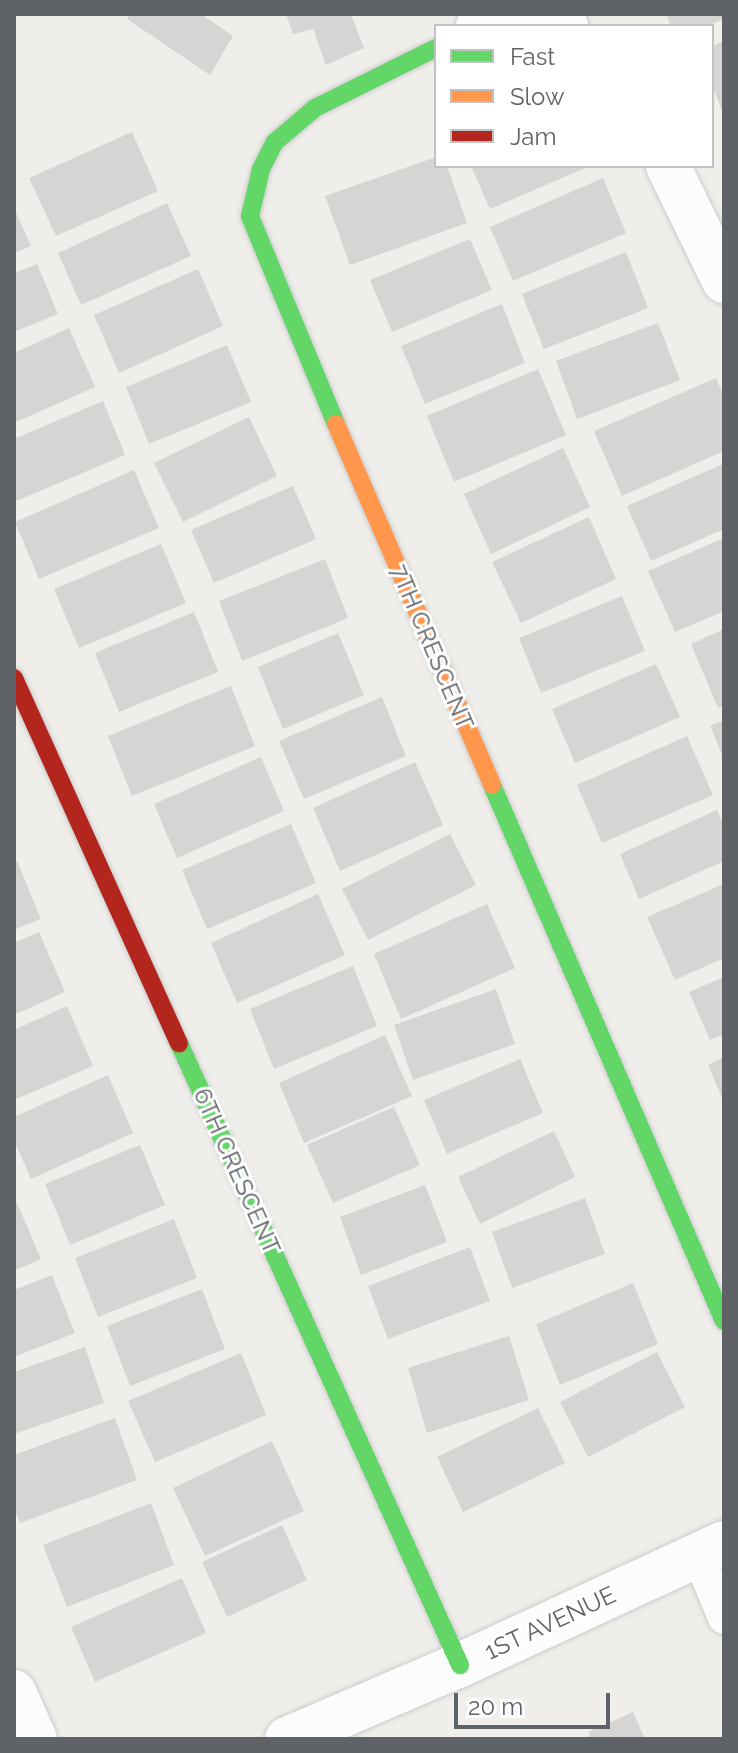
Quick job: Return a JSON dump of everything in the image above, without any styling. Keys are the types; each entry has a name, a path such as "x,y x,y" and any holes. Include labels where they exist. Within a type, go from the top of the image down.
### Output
{"street":[{"path":"482,24 500,15 546,15 562,24"},
{"name":"7TH CRESCENT","path":"434,49 315,108 275,142 261,169 250,216 282,300 724,1321"},
{"path":"669,168 724,281"},
{"name":"6TH CRESCENT","path":"14,678 460,1665"},
{"name":"1ST AVENUE","path":"287,1739 460,1665 711,1549"},
{"path":"14,1692 35,1739"}],"lane":[{"path":"711,1549 724,1618"}],"building":[{"path":"130,14 201,14 233,36 210,75 127,19"},
{"path":"286,14 351,14 364,48 326,65 313,29 293,34"},
{"path":"666,14 724,14 724,19 712,24 670,24"},
{"path":"724,41 724,115 714,90 714,45"},
{"path":"132,132 158,191 56,236 29,178"},
{"path":"434,158 434,168 448,168 467,223 350,265 325,196"},
{"path":"472,168 585,168 490,209"},
{"path":"603,178 626,233 513,281 490,227"},
{"path":"167,203 191,256 81,305 58,253"},
{"path":"14,208 31,246 14,253"},
{"path":"470,239 492,290 392,332 370,280"},
{"path":"626,252 648,308 544,349 522,294"},
{"path":"37,264 58,314 14,332 14,273"},
{"path":"198,269 223,326 119,373 94,315"},
{"path":"502,304 525,363 425,404 401,346"},
{"path":"658,323 680,380 577,419 556,361"},
{"path":"69,328 95,387 14,423 14,353"},
{"path":"227,345 251,402 149,444 126,387"},
{"path":"538,369 566,435 454,482 427,416"},
{"path":"716,378 724,397 724,451 622,496 594,431"},
{"path":"103,401 125,455 14,502 14,439"},
{"path":"249,417 277,476 183,522 154,463"},
{"path":"563,448 590,507 491,554 464,494"},
{"path":"723,464 724,529 651,561 627,506"},
{"path":"134,470 159,528 39,579 15,522"},
{"path":"293,486 316,539 214,583 191,530"},
{"path":"589,517 616,579 521,623 492,562"},
{"path":"724,538 724,611 675,632 648,571"},
{"path":"161,544 186,603 79,648 54,589"},
{"path":"325,559 348,618 242,661 219,601"},
{"path":"622,596 645,651 541,693 519,638"},
{"path":"194,612 218,672 119,712 95,653"},
{"path":"724,629 724,705 718,708 691,644"},
{"path":"338,633 364,695 283,729 258,667"},
{"path":"656,664 680,717 575,763 552,709"},
{"path":"231,686 255,746 132,796 108,736"},
{"path":"382,697 406,756 304,799 279,741"},
{"path":"724,720 724,759 710,726"},
{"path":"687,736 713,795 602,843 577,785"},
{"path":"261,757 284,811 177,858 154,804"},
{"path":"415,762 443,825 340,871 313,808"},
{"path":"717,810 724,826 724,861 639,899 620,854"},
{"path":"291,824 316,883 207,929 182,870"},
{"path":"450,834 476,885 368,940 342,889"},
{"path":"17,861 41,919 14,930 14,863"},
{"path":"724,884 724,958 675,980 647,917"},
{"path":"318,894 345,955 237,1003 211,943"},
{"path":"487,904 515,968 401,1019 374,954"},
{"path":"39,932 65,992 14,1015 14,943"},
{"path":"353,966 377,1026 274,1069 250,1009"},
{"path":"724,977 724,1034 710,1040 689,992"},
{"path":"496,989 515,1044 413,1080 394,1025"},
{"path":"67,1006 93,1066 14,1100 14,1030"},
{"path":"385,1035 412,1096 304,1143 279,1083"},
{"path":"724,1057 724,1102 708,1065"},
{"path":"520,1059 543,1113 447,1154 424,1100"},
{"path":"108,1075 133,1133 31,1179 14,1140 14,1117"},
{"path":"394,1107 420,1165 333,1203 307,1145"},
{"path":"554,1131 575,1177 480,1224 458,1177"},
{"path":"140,1145 165,1205 70,1245 45,1184"},
{"path":"425,1185 447,1242 361,1275 340,1217"},
{"path":"14,1196 41,1259 14,1271"},
{"path":"585,1198 605,1254 512,1288 492,1232"},
{"path":"174,1219 197,1278 98,1317 75,1258"},
{"path":"470,1247 490,1301 388,1339 368,1286"},
{"path":"52,1275 75,1333 14,1357 14,1290"},
{"path":"633,1283 658,1344 560,1385 536,1324"},
{"path":"202,1289 225,1349 130,1386 107,1326"},
{"path":"509,1336 529,1400 427,1433 408,1368"},
{"path":"85,1347 104,1403 14,1434 14,1372"},
{"path":"657,1352 685,1407 588,1457 560,1402"},
{"path":"241,1353 266,1415 155,1462 128,1401"},
{"path":"538,1408 565,1463 463,1512 437,1457"},
{"path":"115,1418 137,1480 20,1523 14,1507 14,1455"},
{"path":"272,1441 304,1511 205,1556 173,1488"},
{"path":"151,1503 174,1565 67,1607 43,1545"},
{"path":"282,1525 307,1580 227,1617 202,1562"},
{"path":"182,1578 206,1633 95,1682 71,1627"},
{"path":"633,1712 645,1739 591,1739 588,1732"}],"traffic: fast":[{"path":"336,424 250,216 261,169 275,142 315,108 434,49"},
{"path":"492,785 724,1321"},
{"path":"179,1043 460,1665"}],"traffic: slow":[{"path":"336,424 492,785"}],"traffic: jam":[{"path":"14,678 179,1043"}]}
